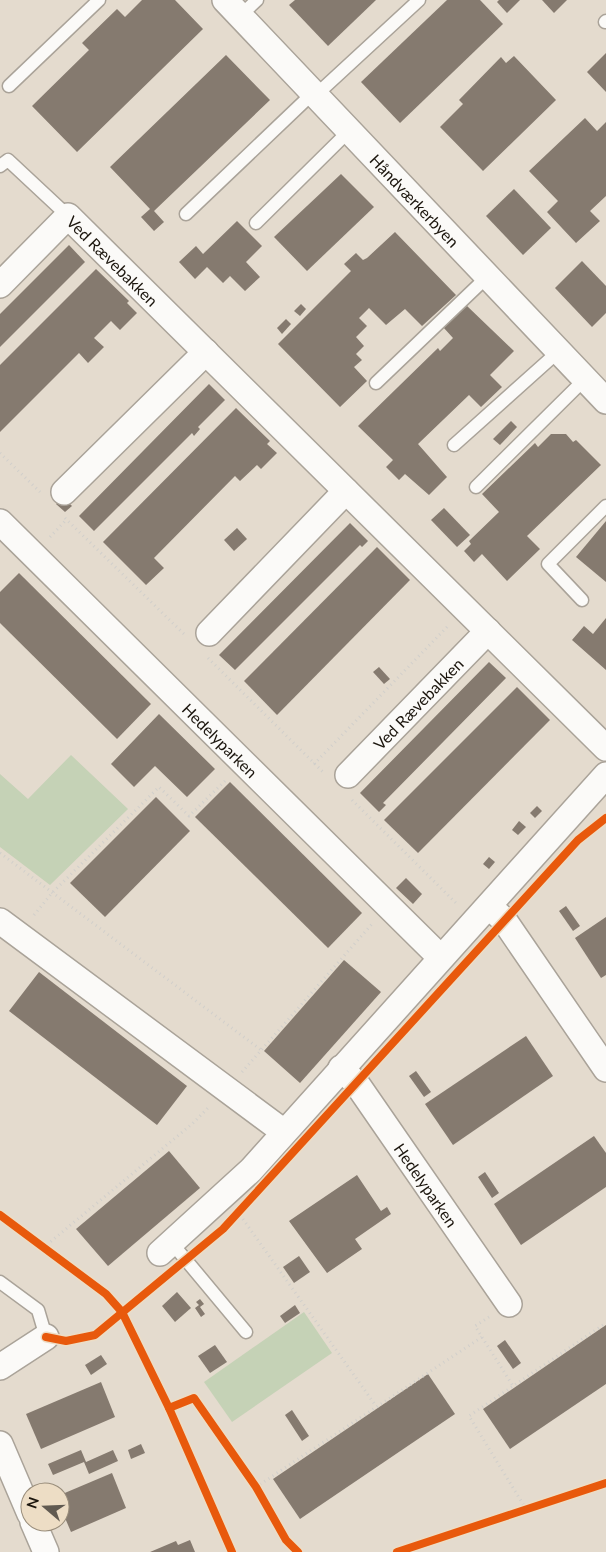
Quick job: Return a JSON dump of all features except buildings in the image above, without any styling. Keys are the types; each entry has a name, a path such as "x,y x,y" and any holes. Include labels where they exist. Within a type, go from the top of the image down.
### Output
{"street":[{"name":"Håndværkerbyen","path":"241,5 315,94 349,131 606,401"},
{"name":"Ved Rævebakken","path":"0,285 68,216 606,748"},
{"path":"57,502 206,352"},
{"path":"200,642 346,491"},
{"name":"Hedelyparken","path":"0,522 440,957"},
{"name":"Ved Rævebakken","path":"343,784 488,631"},
{"path":"166,1248 251,1170 440,957 606,775"},
{"path":"482,913 504,920 606,1070"},
{"path":"9,928 284,1132"},
{"name":"Hedelyparken","path":"341,1068 357,1084 509,1304"},
{"path":"0,1367 46,1337"},
{"path":"0,1444 20,1491"},
{"path":"38,1532 46,1552"}],"lane":[{"path":"9,86 99,0"},
{"path":"186,214 419,0"},
{"path":"256,222 349,131"},
{"path":"0,166 8,160 68,216"},
{"path":"376,383 488,276"},
{"path":"454,445 559,351"},
{"path":"476,487 585,379"},
{"path":"582,600 548,564 606,506"},
{"path":"166,1248 246,1332"},
{"path":"0,1282 38,1310 46,1337"}],"path":[{"path":"0,453 57,502 200,642 314,764 343,784 482,913"},
{"path":"314,764 465,609"},
{"path":"9,928 52,892 159,787 189,816 243,763"},
{"path":"0,853 261,1050"},
{"path":"246,1206 236,1216 376,1406"},
{"path":"36,1243 51,1254"},
{"path":"509,1304 475,1326 513,1386"},
{"path":"526,1509 469,1416 606,1323"},
{"path":"256,1488 482,1336"},
{"path":"250,1479 260,1495"},
{"path":"517,1512 535,1506"}],"green space":[{"path":"71,755 128,809 50,885 0,847 0,774 28,799"},
{"path":"304,1312 332,1353 232,1422 204,1382"}],"cycle path":[{"path":"46,1337 66,1341 95,1335 223,1229 578,840 606,818"},
{"path":"0,1215 106,1294 122,1312 169,1408 232,1552"},
{"path":"169,1408 194,1398 256,1487 286,1540 298,1552"},
{"path":"397,1552 606,1483"}]}
